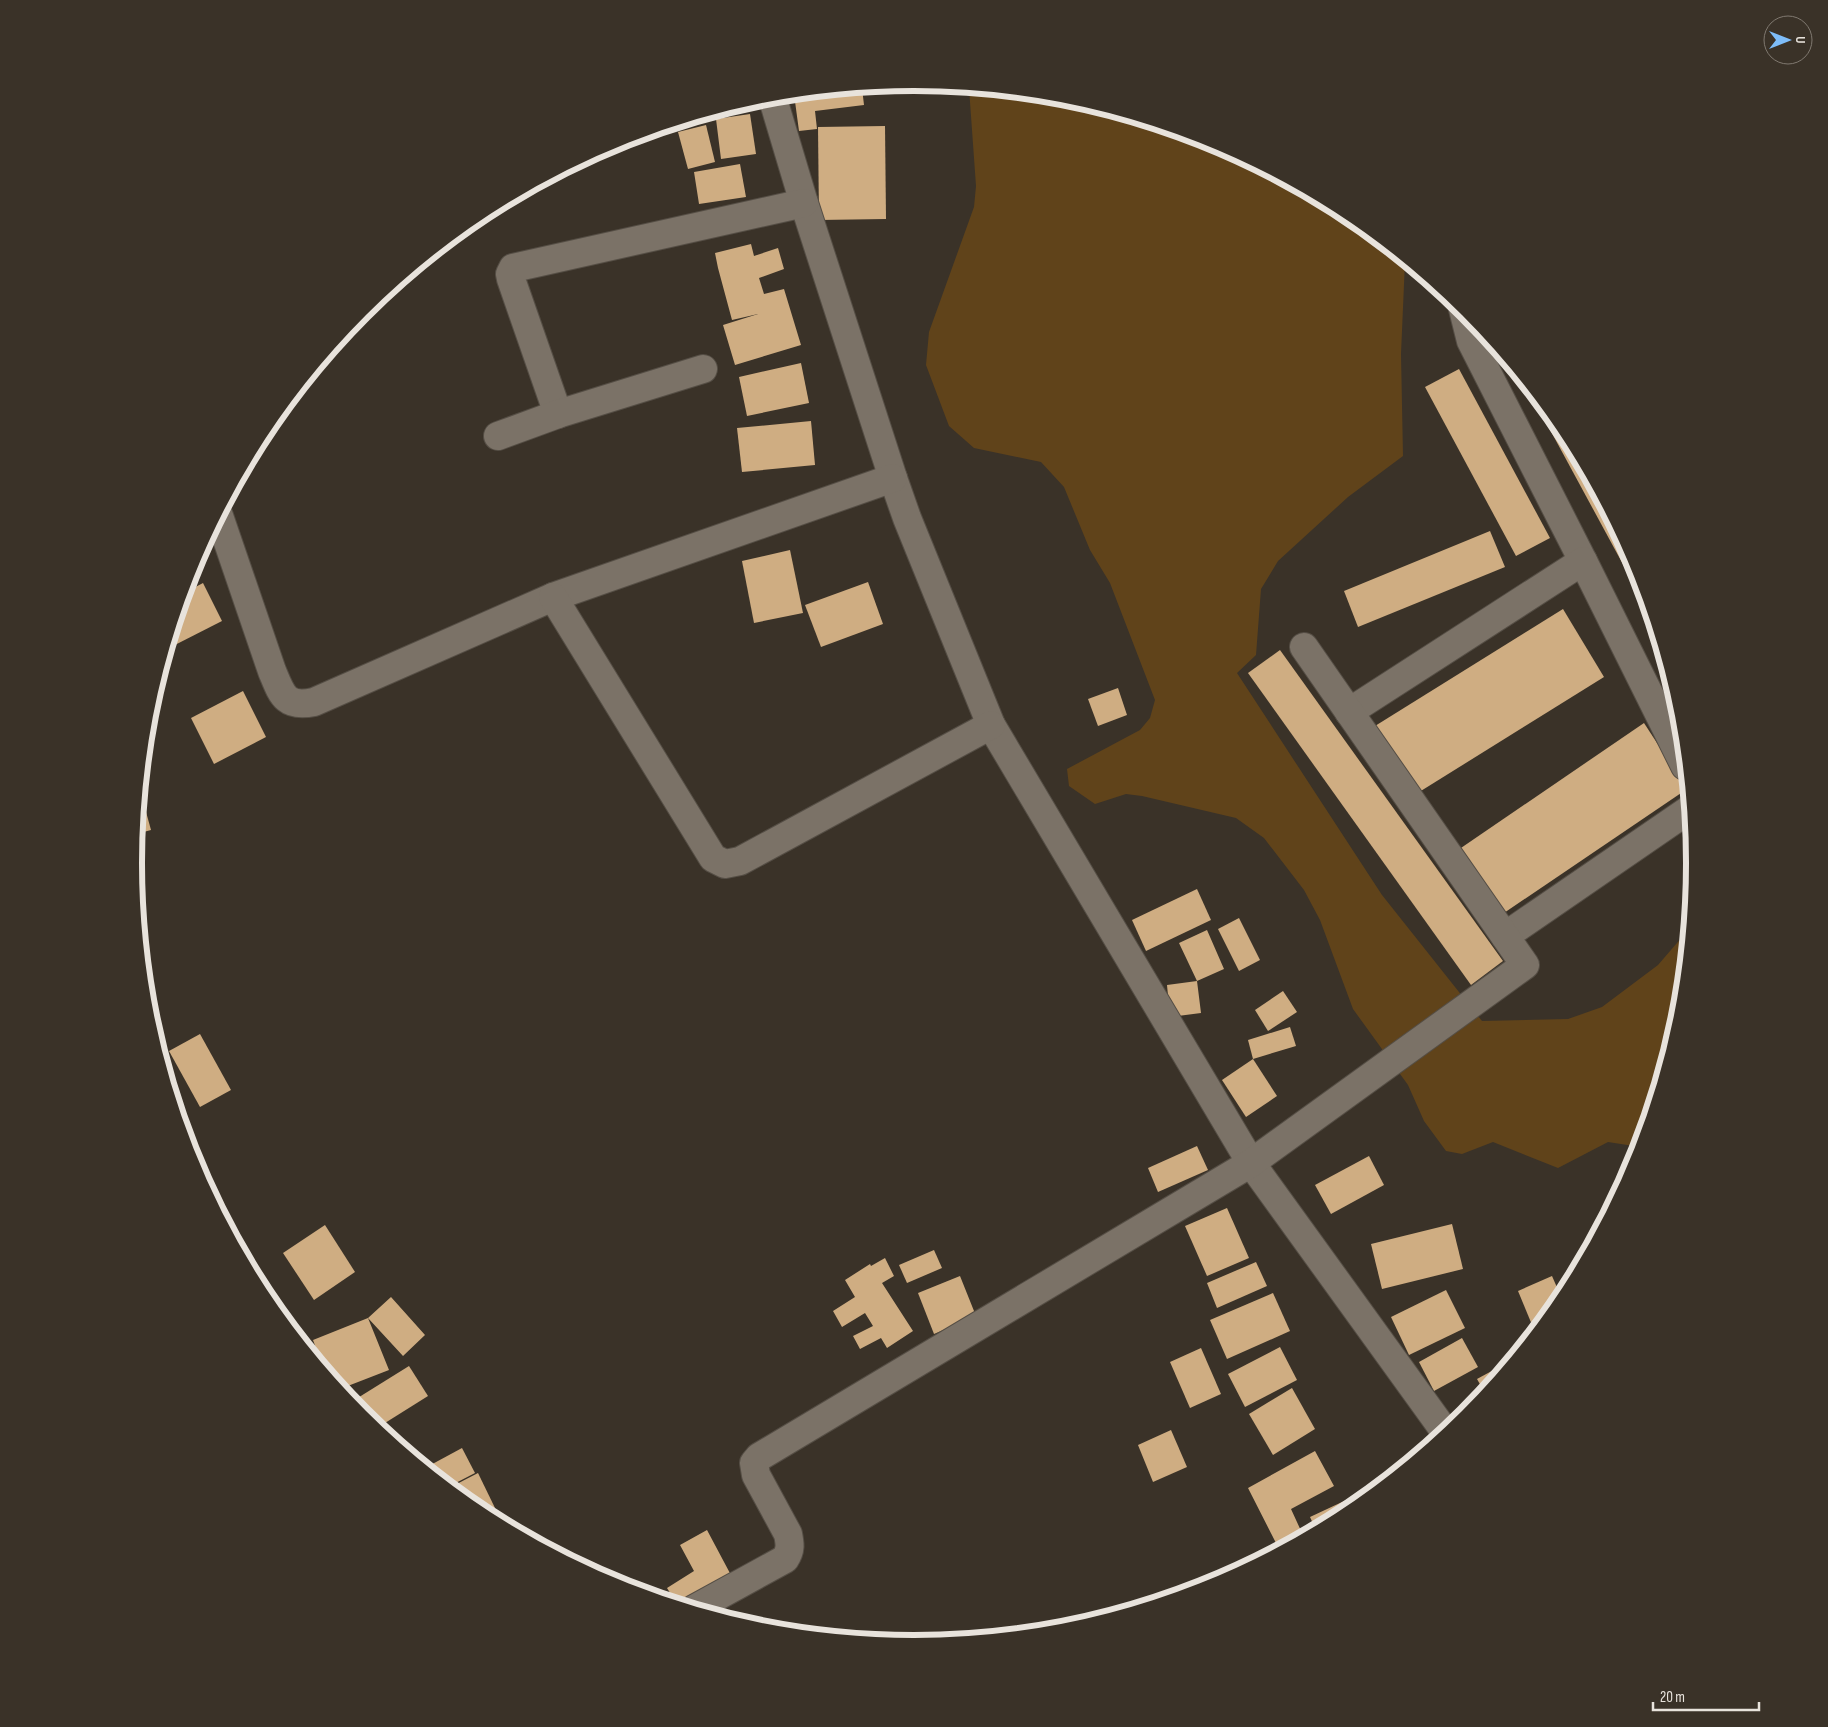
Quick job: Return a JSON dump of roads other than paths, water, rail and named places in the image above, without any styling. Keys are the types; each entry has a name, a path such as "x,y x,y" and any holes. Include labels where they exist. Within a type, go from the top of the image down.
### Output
{"street":[{"path":"774,104 804,203 893,478 907,518 991,725 1251,1163 1442,1427"},
{"path":"558,414 511,279 510,274 513,268 804,203"},
{"path":"1470,328 1471,341 1677,749"},
{"path":"498,436 558,414 703,369"},
{"path":"221,522 281,693 289,701 296,704 314,702 553,597 893,478"},
{"path":"1349,712 1583,561"},
{"path":"553,597 713,858 725,864 740,861 991,725"},
{"path":"701,1605 785,1558 790,1550 788,1534 756,1475 754,1463 758,1457 1251,1163 1526,965 1304,647"},
{"path":"1505,936 1685,812"}]}
